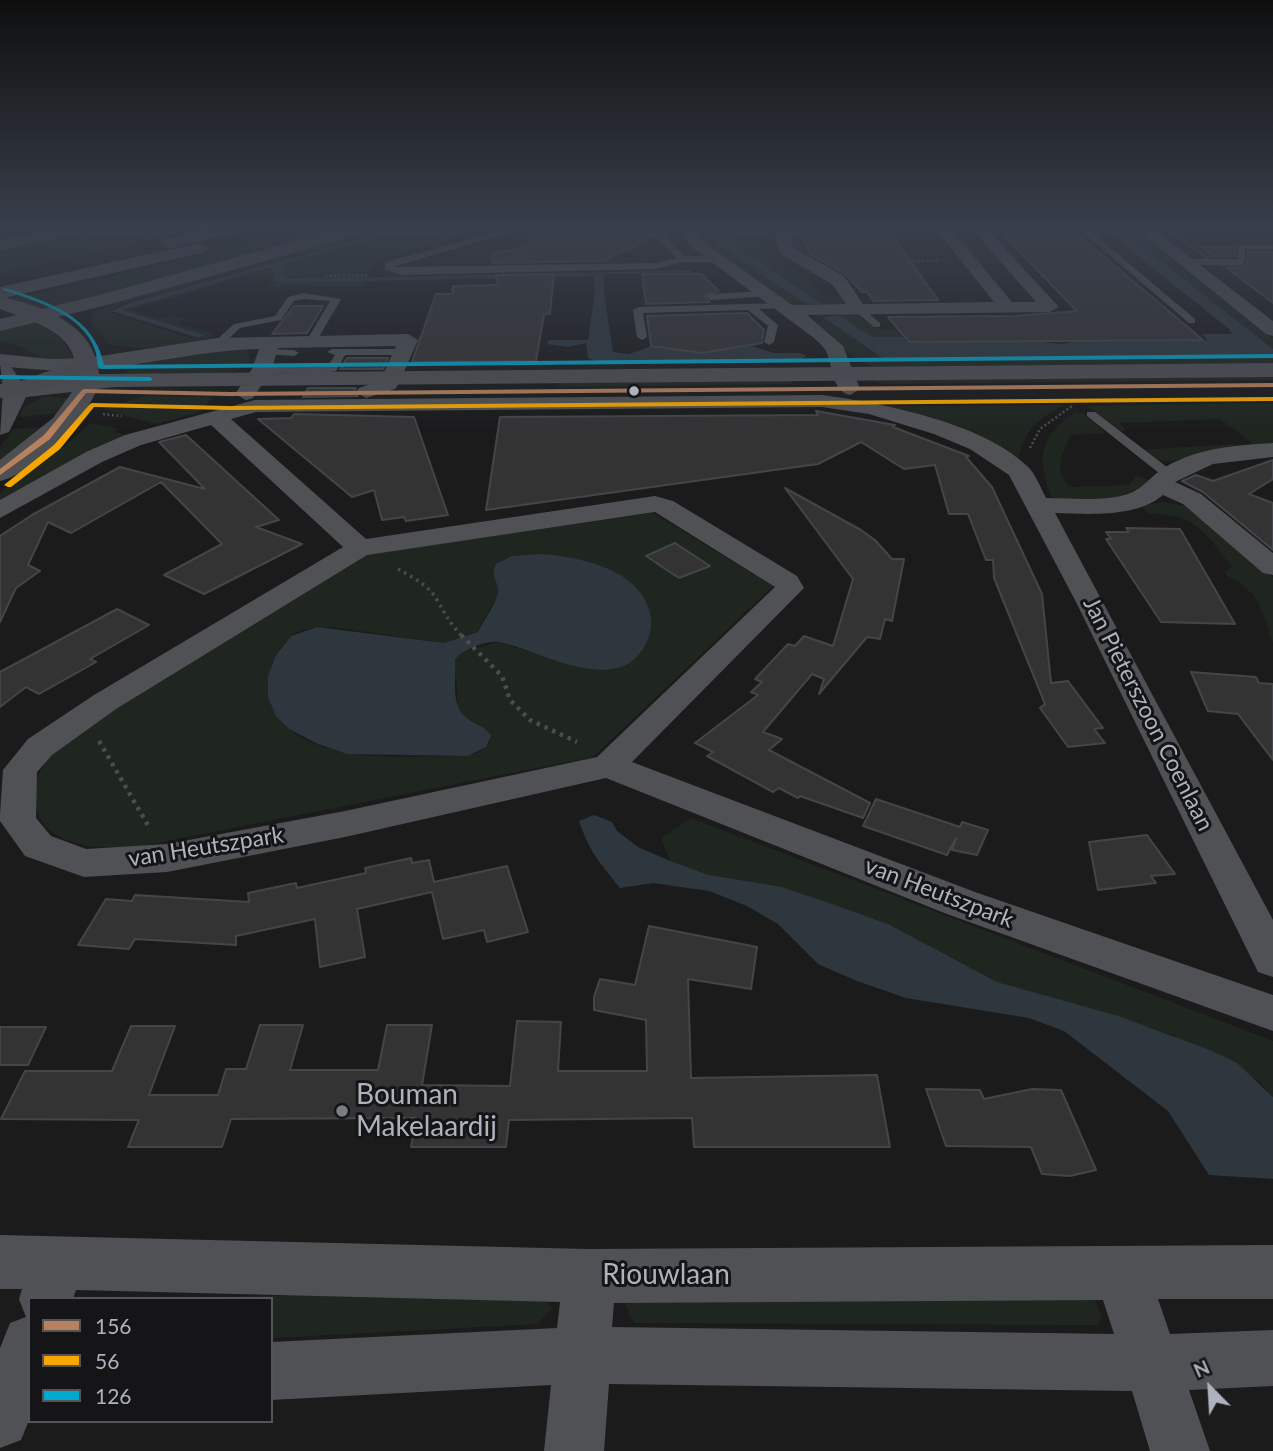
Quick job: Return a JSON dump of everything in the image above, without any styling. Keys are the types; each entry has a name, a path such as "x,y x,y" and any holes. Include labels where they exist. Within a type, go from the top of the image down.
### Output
{"highway":[{"path":"0,325 116,297"},
{"path":"82,363 80,313 104,300"}],"main road":[{"path":"0,302 37,317 82,363"},
{"path":"0,473 57,429 69,416 82,363"},
{"path":"7,391 82,363 261,367 392,377 1273,385"},
{"path":"0,367 12,404 0,427"},
{"path":"261,367 366,392 1273,370"}],"street":[{"path":"769,297 836,350 846,381"},
{"path":"850,297 858,309"},
{"path":"999,297 1007,307"},
{"path":"785,308 1049,307 1040,297"},
{"path":"1230,297 1273,330"},
{"path":"0,360 50,365 82,363 217,344 261,367 312,340 338,348 408,340 388,385 366,392"},
{"name":"Jan Pieterszoon Coenlaan","path":"0,510 94,457 163,430 255,406 822,401 871,408 943,429 978,444 1019,471 1041,506 1273,960"},
{"path":"214,416 360,548"},
{"path":"1041,506 1122,502 1150,493 1164,479 1207,457 1273,450"},
{"path":"1164,479 1273,567"},
{"name":"van Heutszpark","path":"655,504 664,506 787,582 790,588 608,766 345,824 167,859 84,863 38,846 18,820 20,770 40,747 85,716 360,548 655,504"},
{"name":"van Heutszpark","path":"608,766 961,903 1273,1013"},
{"name":"Riouwlaan","path":"0,1262 53,1280 1273,1272"},
{"path":"1122,1273 1180,1451"},
{"path":"574,1451 589,1276"},
{"path":"273,1371 581,1356 1152,1363 1273,1358"}],"lane":[{"path":"217,344 237,326 278,318 291,299 301,297"},
{"path":"312,297 336,299 312,340"},
{"path":"638,299 696,297"},
{"path":"1163,297 1192,321"},
{"path":"642,337 638,310 785,308"},
{"path":"751,309 773,325 769,342"},
{"path":"858,309 877,324"},
{"path":"261,367 332,369 338,348 364,352 403,352"},
{"path":"261,367 293,353"},
{"path":"1091,414 1164,479"}],"path":[{"path":"933,297 941,308"},
{"path":"1019,471 1040,429 1077,403"},
{"path":"360,548 422,583 437,599 446,620 502,676 510,700 530,720 599,753 608,766"},
{"path":"85,716 167,859"}],"shaded area":[{"path":"21,297 98,297 47,311 11,299"},
{"path":"136,297 153,297 115,308 112,313 193,339 203,337 202,334 123,310 177,297 130,310 158,319 170,315 186,319 177,324 216,334 179,346 110,345 92,324 91,314"},
{"path":"153,297 169,297 123,310 205,335 198,338 111,311"},
{"path":"594,297 604,297 613,352 629,354 652,346 702,353 749,345 773,353 800,353 807,356 800,359 597,362 588,358 586,343 568,347 547,344 549,340 588,340"},
{"path":"780,297 795,297 806,304 787,302"},
{"path":"795,297 811,297 822,304 806,304"},
{"path":"811,297 844,299 842,304 822,304"},
{"path":"1189,297 1206,297 1273,349 1273,356 884,359 823,317 839,315 872,337 903,337 907,342 1032,341 1062,344 1082,340 1207,340 1202,334 1232,334"},
{"path":"1206,297 1219,297 1273,339 1273,349"},
{"path":"852,314 884,330 896,330 903,337 872,337 839,315"},
{"path":"823,317 884,359 1273,356 1273,365 881,368 861,362 846,351 816,323 822,322"},
{"path":"32,320 61,337 74,359 48,361 19,346 0,341 0,328"},
{"path":"215,349 248,349 250,362 243,368 228,373 131,374 120,367 124,363"},
{"path":"1273,374 1273,380 882,384 872,380"},
{"path":"789,378 792,384 559,387 560,380"},
{"path":"44,396 68,398 57,413 20,417 23,408"},
{"path":"141,397 213,397 199,412 155,424 103,409"},
{"path":"1273,403 1273,446 1252,443 1220,419 1120,423 1126,431 1118,431 1087,406"},
{"path":"1064,405 1039,421 1028,433 1018,461 882,406"},
{"path":"1076,412 1084,414 1106,433 1071,435 1060,467 1069,487 1129,485 1136,476 1151,481 1128,493 1103,500 1077,501 1052,497 1044,471 1044,449 1054,430"},
{"path":"90,423 119,429 114,432 129,436 0,503 0,493 64,447"},
{"path":"46,427 0,464 0,447 13,429"},
{"path":"1235,444 1237,448 1171,461 1153,458 1139,450"},
{"path":"1161,502 1187,506 1273,578 1273,642 1258,603 1242,584 1224,572 1232,567 1206,535 1189,521 1149,514 1142,506"},
{"path":"653,513 773,586 593,757 136,847 89,846 59,836 47,827 39,815 35,798 36,782 45,763 67,740 362,555","holes":["538,554 578,560 624,579 597,670 497,642 460,653 455,659 458,706 465,717 481,726 490,742 482,751 468,756 399,757 352,754 309,741 290,730 273,709 269,696 270,670 282,646 295,633 310,628 332,627 444,643 477,632 497,596 501,560"]},
{"path":"538,554 570,558 604,567 634,585 644,598 650,613 651,627 643,649 630,663 613,669 595,670 499,642 481,644 463,652 455,659 458,706 468,719 491,736 486,747 468,756 347,754 318,744 289,729 276,716 268,697 268,676 276,655 291,636 317,627 444,643 478,632 497,596 498,587 494,575 496,564 512,556"},
{"path":"594,815 612,822 617,831 638,847 670,861 709,875 782,887 835,905 888,924 997,982 1118,1016 1210,1050 1237,1063 1273,1097 1273,1179 1209,1175 1168,1111 1064,1031 1029,1018 906,998 857,981 818,964 778,924 747,906 709,891 653,883 620,888 601,864 583,833 579,821"},
{"path":"691,818 1273,1041 1273,1097 1259,1081 1170,1034 997,982 888,924 835,905 782,887 709,875 670,861 661,838"},
{"path":"537,1290 552,1309 537,1324 273,1338 273,1297 204,1297"},
{"path":"636,1290 1095,1300 1102,1318 1097,1325 634,1323 625,1305"}],"building":[{"path":"435,297 552,297 550,314 544,314 536,361 412,362"},
{"path":"645,297 705,297 710,302 646,304"},
{"path":"870,297 936,297 938,300 873,301"},
{"path":"1063,297 1152,297 1203,340 909,342 888,317 1015,316 1077,311"},
{"path":"294,306 323,306 307,333 272,334"},
{"path":"747,313 764,330 762,343 702,353 651,346 647,316"},
{"path":"347,358 388,358 383,369 340,369"},
{"path":"308,388 356,388 353,393 358,396 303,397"},
{"path":"816,411 895,425 893,427 969,456 966,457 992,487 1042,594 1051,683 1068,681 1103,728 1094,729 1105,743 1068,747 1040,708 1045,704 994,578 993,560 986,560 968,514 949,514 935,465 904,469 861,442 818,464 486,510 500,417 818,415"},
{"path":"294,414 414,417 448,515 406,521 404,517 382,520 374,490 352,497 258,419 291,418"},
{"path":"186,435 279,520 256,527 302,544 204,594 164,575 222,544 161,482 71,533 48,522 28,565 40,571 16,588 0,622 0,536 32,515 120,467 205,489 159,442"},
{"path":"1273,460 1273,479 1249,494 1273,503 1273,550 1203,492 1182,481 1196,475 1213,481"},
{"path":"785,488 861,530 875,540 892,559 904,559 892,621 885,619 880,639 867,637 819,694 824,679 812,674 763,732 782,739 769,750 870,803 863,818 800,796 798,798 779,788 773,792 707,756 713,752 695,743 758,695 751,692 762,682 755,679 788,644 795,646 804,636 833,646 853,579"},
{"path":"1126,528 1180,529 1235,624 1161,622 1106,539 1111,539 1106,532 1129,532"},
{"path":"675,543 710,566 679,578 646,556"},
{"path":"117,609 149,625 90,659 96,662 39,694 26,687 0,707 0,672"},
{"path":"1191,672 1256,677 1259,683 1273,684 1273,760 1238,714 1208,711"},
{"path":"876,799 960,827 962,822 988,830 977,855 952,850 956,838 947,855 863,826"},
{"path":"1147,835 1175,874 1151,876 1156,883 1098,890 1089,842"},
{"path":"411,858 412,863 429,860 434,882 507,866 528,932 487,942 484,930 443,939 432,892 357,909 365,957 320,967 315,919 236,936 236,945 135,939 129,949 78,945 106,899 132,901 135,895 249,902 248,893 296,883 297,888 366,873 365,868"},
{"path":"649,926 757,947 751,989 688,979 691,1078 877,1075 890,1147 694,1147 692,1118 509,1120 506,1147 411,1147 416,1118 231,1119 222,1147 128,1147 139,1120 1,1119 25,1071 112,1071 131,1026 175,1026 149,1095 218,1095 226,1069 246,1069 260,1025 303,1025 290,1070 378,1070 387,1025 432,1025 422,1085 510,1086 517,1021 561,1022 558,1071 647,1071 646,1020 594,1010 594,997 600,979 635,985"},
{"path":"0,1027 46,1027 28,1065 0,1065"},
{"path":"926,1089 980,1090 984,1099 1032,1089 1061,1090 1096,1170 1070,1176 1042,1174 1031,1147 946,1146"}],"transit line":[{"name":"126","path":"26,297 51,307 80,325 91,336 98,350 101,367 1273,356"},
{"name":"126","path":"0,377 150,379"},
{"name":"156","path":"0,473 47,437 84,391 230,394 1273,385"},
{"name":"56","path":"8,485 57,447 92,405 230,408 1273,399"}],"place":[{"name":"Bouman Makelaardij","path":"342,1111"}]}
